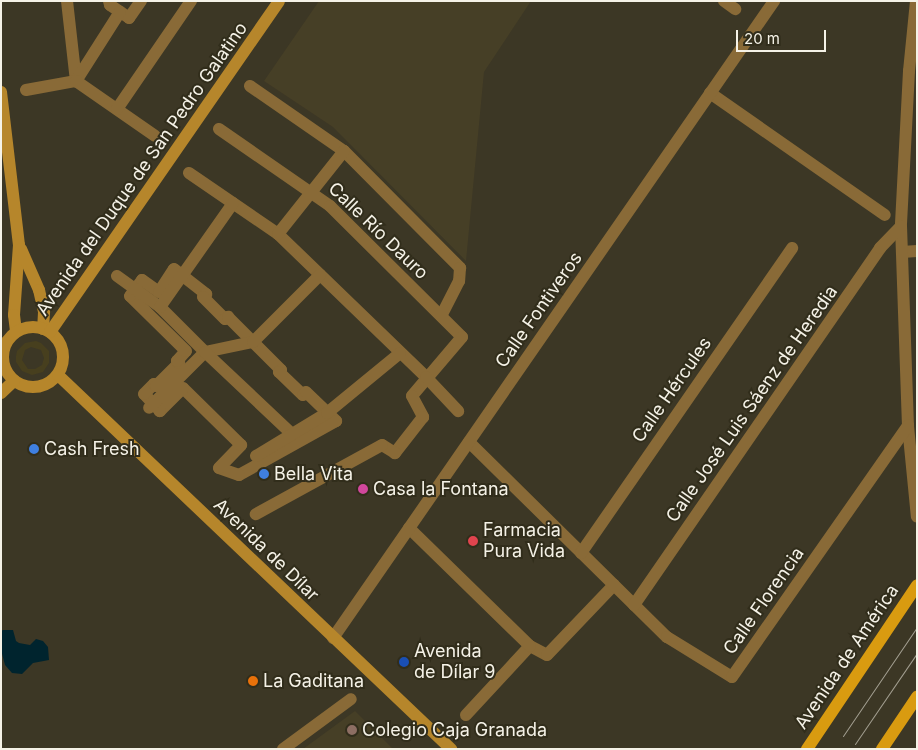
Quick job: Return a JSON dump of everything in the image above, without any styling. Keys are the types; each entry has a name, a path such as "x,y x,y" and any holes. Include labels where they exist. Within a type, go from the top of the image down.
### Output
{"main road":[{"name":"Avenida del Duque de San Pedro Galatino","path":"46,330 279,1"},
{"path":"1,92 19,244 14,315 16,332"},
{"path":"19,244 38,290 44,312 46,330"},
{"path":"30,327 46,330 60,343 64,355 58,374 52,381 37,388 22,386 14,381 4,366 3,345 16,332 30,327"},
{"name":"Avenida de Dílar","path":"58,374 333,638 370,669 451,749"},
{"path":"1,393 14,381"},
{"name":"Avenida de América","path":"807,749 917,585"},
{"path":"882,749 916,700"}],"street":[{"path":"67,1 76,80 155,136"},
{"path":"109,1 110,5 129,18 141,1"},
{"path":"118,109 190,1"},
{"path":"724,1 735,9"},
{"name":"Calle Fontiveros","path":"333,638 774,1"},
{"path":"916,1 913,72 901,226 908,426 917,517"},
{"path":"26,90 76,80 120,12"},
{"path":"250,86 344,151 460,268 459,281 441,316"},
{"path":"710,93 885,215"},
{"name":"Calle Río Dauro","path":"219,129 330,206 462,337 426,377"},
{"path":"278,234 344,151"},
{"path":"189,173 278,234 426,377 458,411"},
{"path":"160,307 184,276 233,203"},
{"name":"Calle José Luis Sáenz de Heredia","path":"634,605 875,256 901,226"},
{"name":"Calle Hércules","path":"581,553 792,248"},
{"path":"902,252 917,251"},
{"path":"174,269 206,294 203,297 226,319 228,317 254,342 303,395 306,392 336,421 239,475 224,475 219,468 241,445 183,388 160,411 151,406 144,394 154,384 156,386 179,363 176,361 186,351 130,296 142,280 159,292 174,269"},
{"path":"151,406 205,352 254,342 320,275"},
{"path":"117,276 160,307 292,434"},
{"path":"224,475 328,412 400,353"},
{"path":"256,514 382,445 395,453 424,417 412,396 426,377"},
{"name":"Calle Florencia","path":"469,442 667,637 732,677 908,426"},
{"path":"409,528 530,646 547,655 614,586"},
{"path":"466,715 530,646"},
{"path":"283,749 350,699"}],"shaded area":[{"path":"319,1 531,1 484,72 466,261 333,127 264,81"},
{"name":"Colegio Caja Granada","path":"355,711 393,749 303,749"}],"sand":[{"path":"36,341 49,351 49,363 43,372 32,375 22,371 16,362 17,351 25,343","holes":["31,347 41,350 44,358 42,365 35,369 28,369 22,360 25,350"]}],"water":[{"path":"13,630 16,641 19,643 30,645 36,639 43,641 48,647 49,660 33,663 22,674 12,673 5,665 1,650 1,631"}],"tram line":[{"path":"843,736 917,627"},
{"path":"855,744 917,653"}],"place":[{"name":"Cash Fresh","path":"34,449"},
{"name":"Bella Vita","path":"264,474"},
{"name":"Casa la Fontana","path":"363,489"},
{"name":"Farmacia Pura Vida","path":"473,541"},
{"name":"Avenida de Dílar 9","path":"404,662"},
{"name":"La Gaditana","path":"253,681"},
{"name":"Colegio Caja Granada","path":"352,730"}]}
